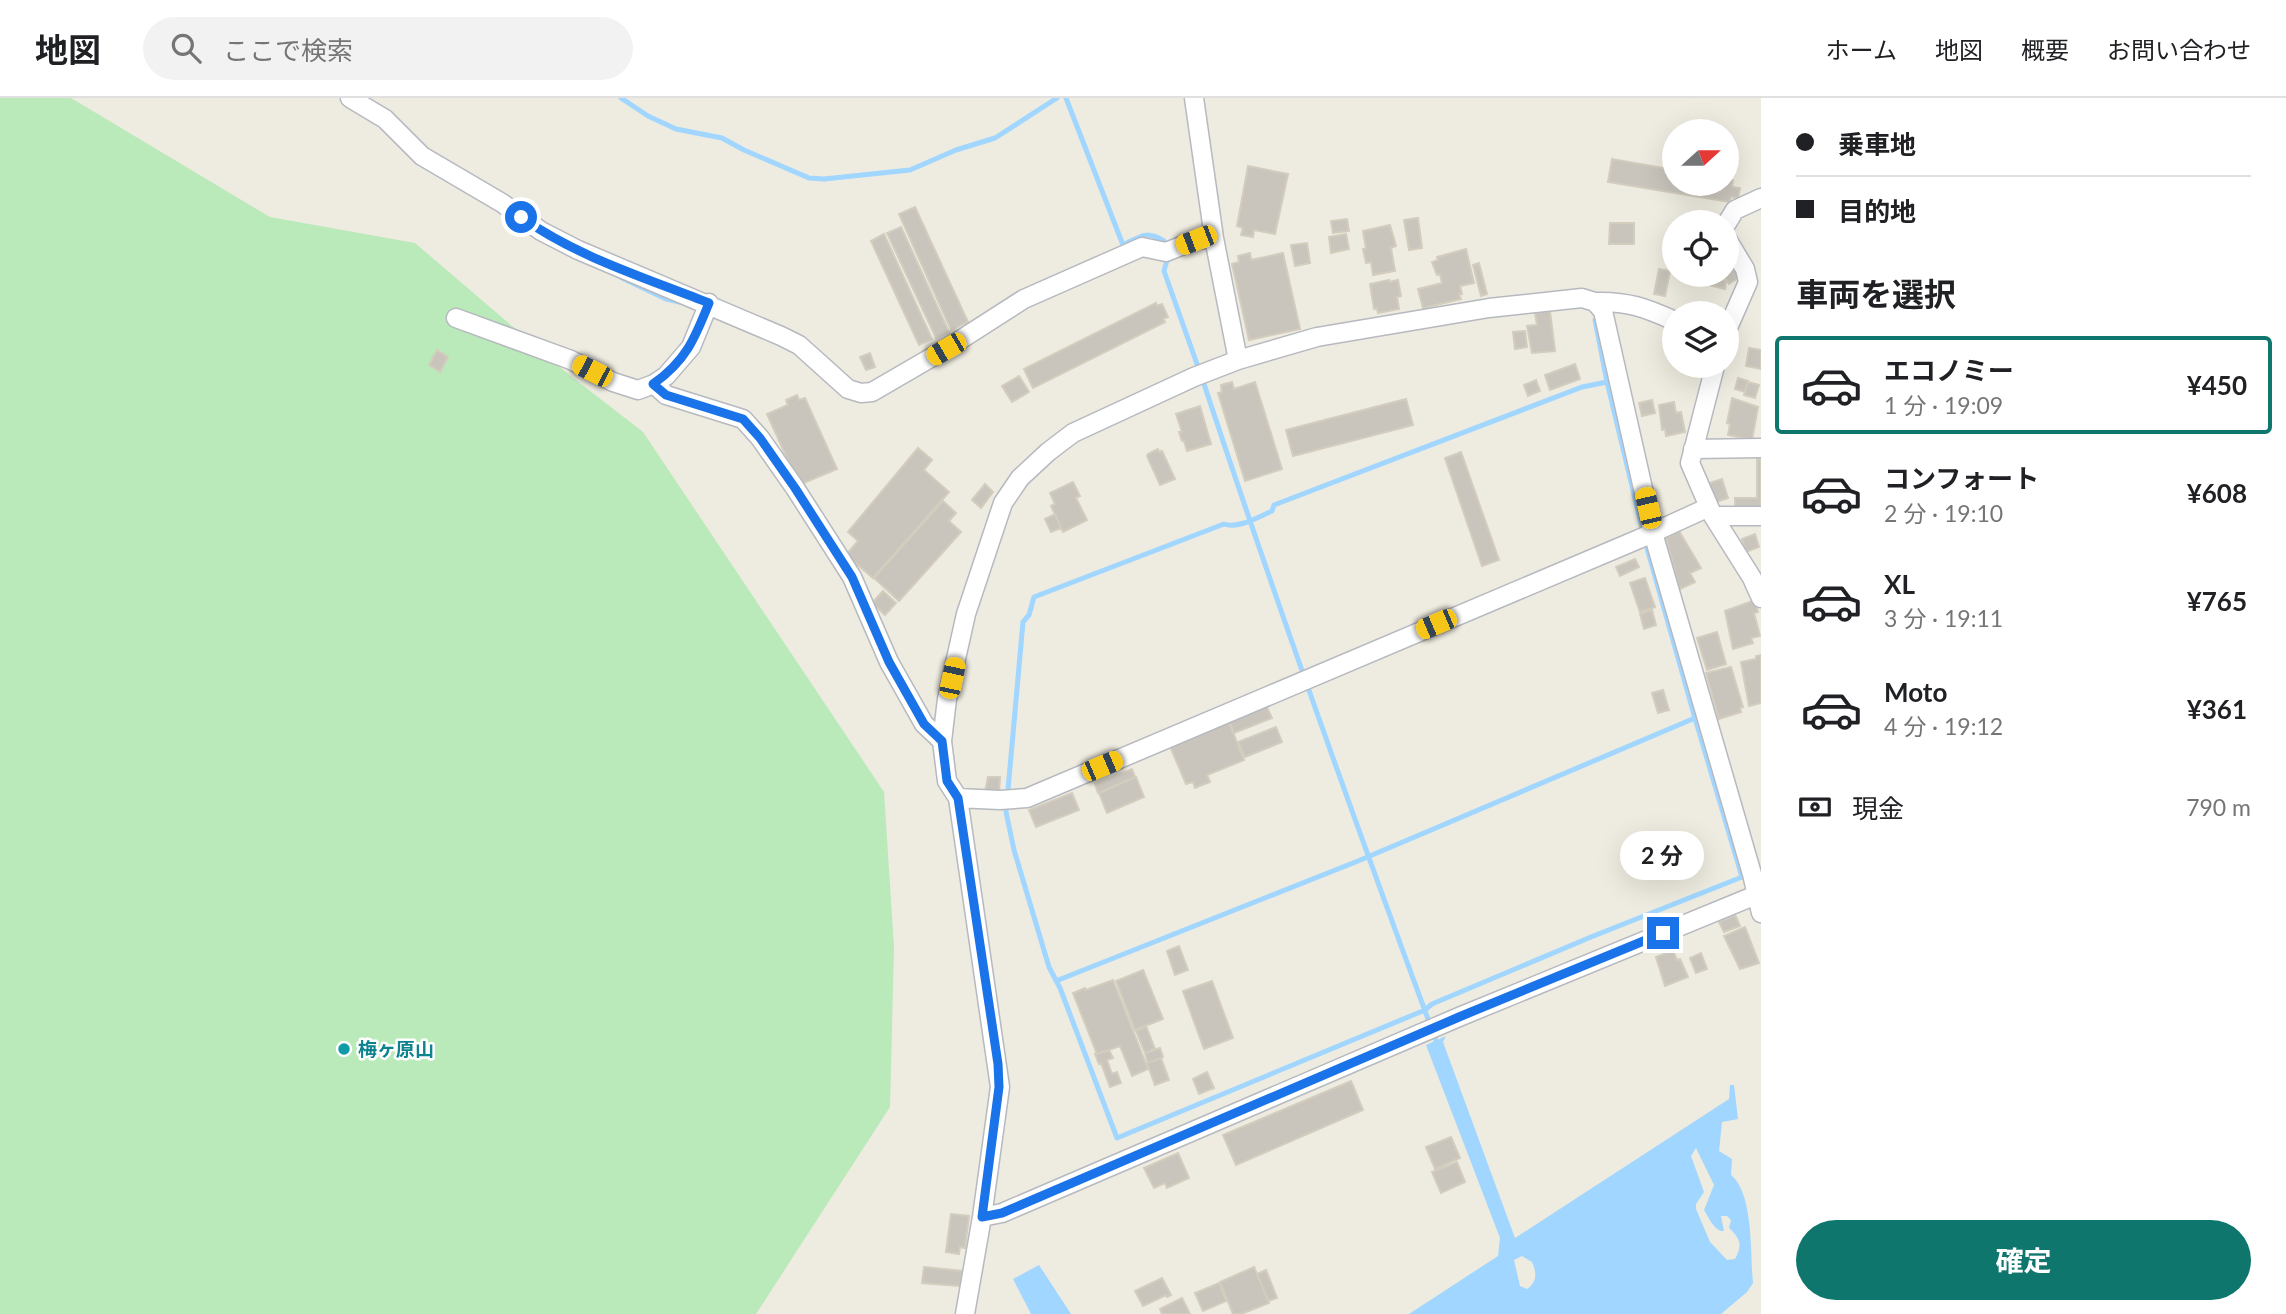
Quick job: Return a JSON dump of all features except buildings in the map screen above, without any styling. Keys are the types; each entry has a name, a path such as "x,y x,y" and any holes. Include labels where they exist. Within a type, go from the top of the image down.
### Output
{"street":[{"path":"350,98 386,119 422,156 502,202 541,231 578,250 709,303 799,345 848,389 861,393 872,392 1036,294 1142,247 1166,252 1196,240 1214,238"},
{"path":"1194,98 1214,238 1238,360"},
{"path":"1735,210 1761,198"},
{"path":"1739,259 1748,282 1739,303"},
{"path":"965,1314 982,1217 999,1087 998,1064 958,798 947,781 942,741 947,699 966,614 1003,503 1020,478 1073,433 1194,377 1238,360 1317,337 1503,306 1581,298 1595,302 1615,301 1639,305 1662,315"},
{"path":"1595,302 1603,311 1647,536 1759,894 1761,913"},
{"path":"456,318 571,360 614,382 638,390 666,376 691,347 709,303"},
{"path":"1712,378 1690,463 1711,512 1752,578 1761,598"},
{"path":"653,384 666,395 743,419 760,438 852,577 889,662 924,724 942,741"},
{"path":"1693,449 1761,448"},
{"path":"958,798 1027,798 1647,536 1711,512 1761,516"},
{"path":"982,1217 1002,1213 1459,1017 1759,894"}],"green space":[{"path":"0,98 71,98 270,217 415,243 567,373 643,432 884,792 894,947 890,1107 756,1314 0,1314"}],"water":[{"path":"1446,1036 1443,1042 1515,1238 1729,1099 1730,1085 1734,1085 1738,1119 1722,1122 1719,1151 1732,1159 1731,1175 1744,1196 1747,1210 1753,1283 1747,1292 1721,1314 1409,1314 1498,1256 1500,1238 1426,1045","holes":["1696,1148 1714,1185 1704,1210 1712,1224 1721,1231 1724,1231 1721,1216 1727,1216 1731,1220 1729,1228 1736,1235 1740,1246 1735,1259 1727,1260 1710,1242 1696,1209 1696,1204 1704,1192 1691,1156","1522,1256 1532,1262 1535,1270 1534,1280 1527,1289 1520,1286 1514,1260"]},
{"path":"1039,1265 1071,1314 1031,1314 1013,1279"}],"waterway":[{"path":"621,98 648,116 676,129 722,138 809,178 824,179 910,170 956,150 995,138 1057,98"},
{"path":"1066,98 1123,245 1148,235 1164,241 1166,247"},
{"path":"1167,260 1164,271 1197,364"},
{"path":"622,278 666,299 684,303"},
{"path":"1595,320 1643,532"},
{"path":"1203,381 1317,715 1438,1046"},
{"path":"1607,382 1582,387 1274,505 1272,511 1248,522 1224,524 1034,597 1029,615 1023,622 1006,812 1014,850 1049,967 1060,988 1117,1138 1425,1010 1432,1004 1591,937 1742,877 1695,718"},
{"path":"1056,981 1358,861 1695,718 1645,541"}],"place":[{"name":"梅ヶ原山","path":"344,1049"}],"route":[{"path":"521,217 578,250 709,303 691,347 666,376 653,384 666,395 743,419 760,438 852,577 889,662 924,724 942,741 947,781 958,798 998,1064 999,1087 982,1217 1002,1213 1459,1017 1663,933"}]}
